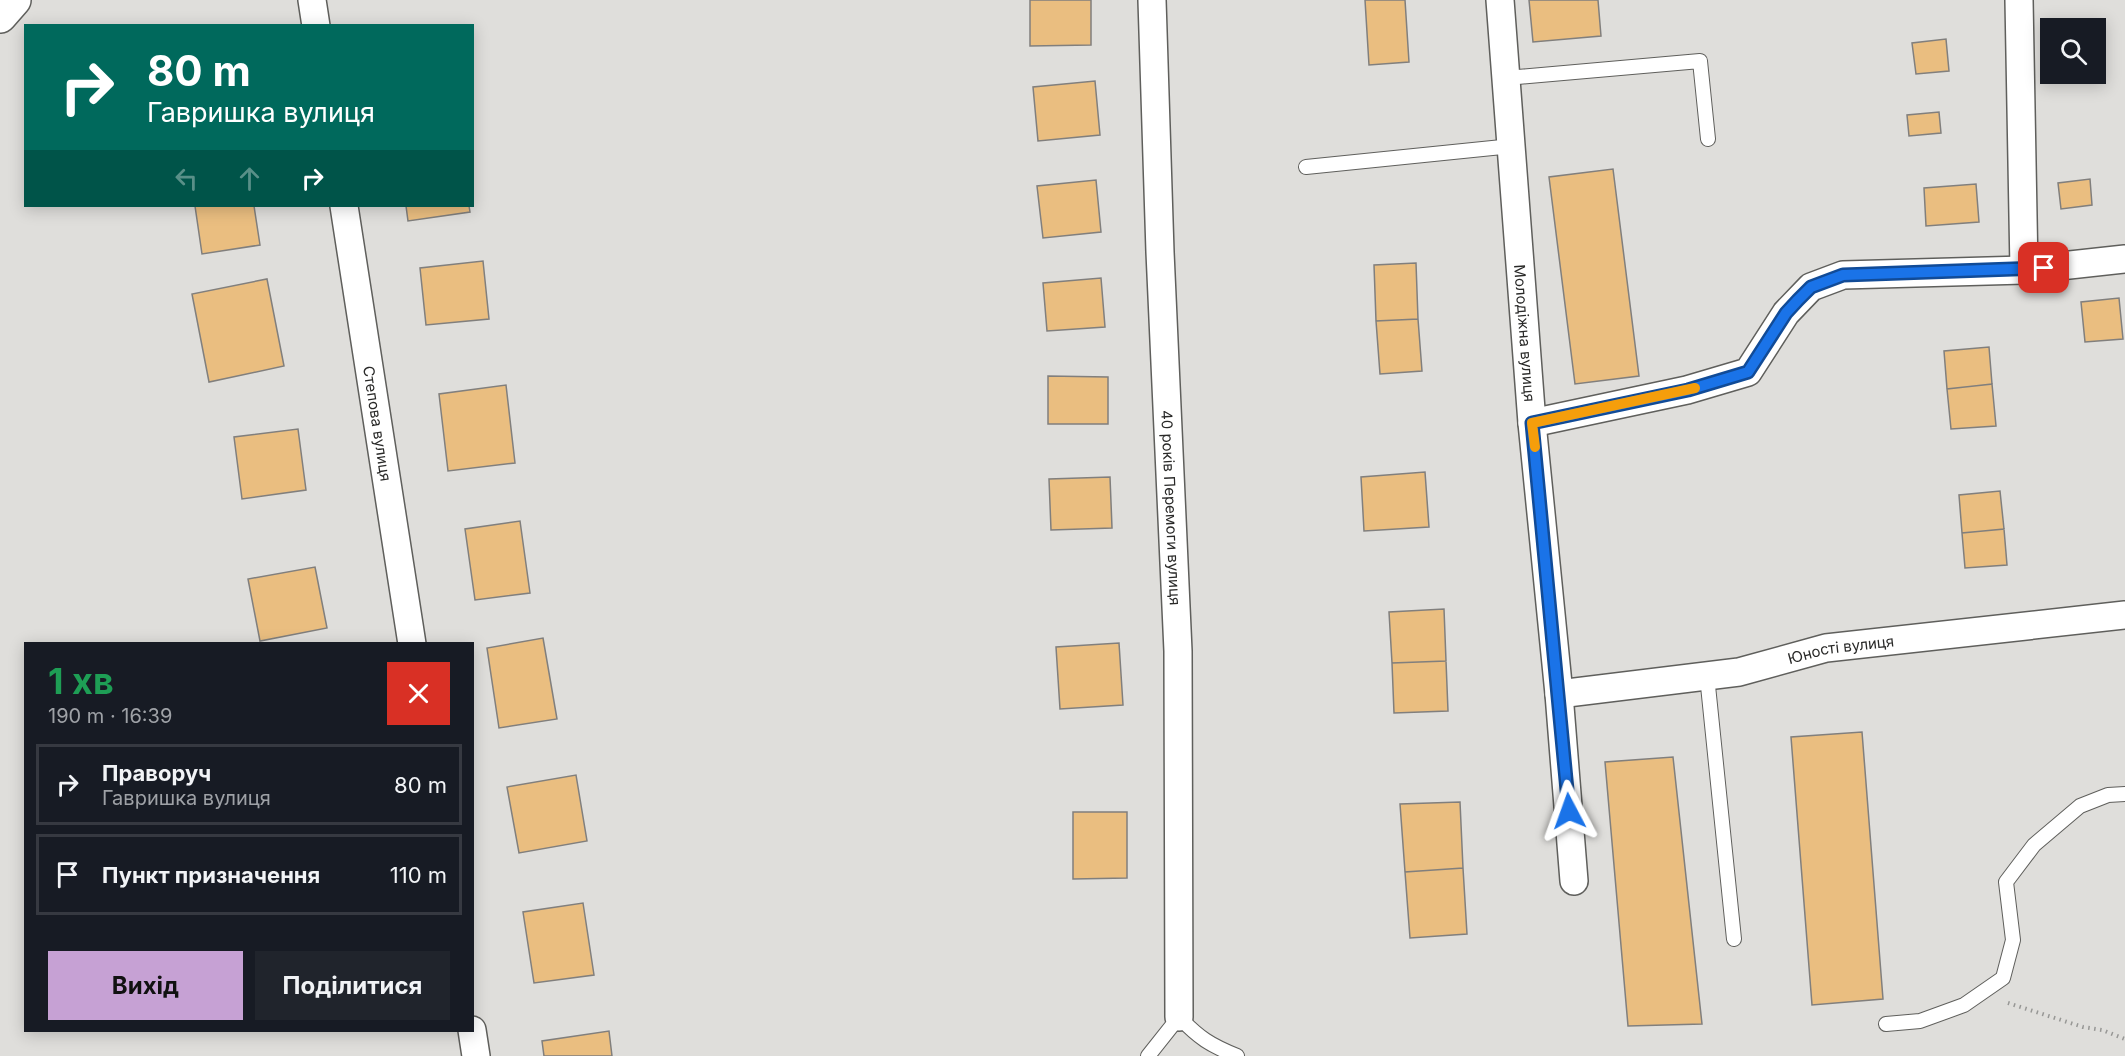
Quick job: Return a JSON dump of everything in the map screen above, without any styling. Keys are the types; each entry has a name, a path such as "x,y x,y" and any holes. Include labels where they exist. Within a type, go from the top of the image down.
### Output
{"street":[{"path":"0,16 14,0"},
{"path":"312,0 316,24"},
{"name":"40 років Перемоги вулиця","path":"1152,0 1178,651 1179,1017"},
{"name":"Молодіжна вулиця","path":"1500,0 1532,423 1559,694 1574,880"},
{"path":"2019,0 2024,270"},
{"name":"Степова вулиця","path":"344,207 412,642"},
{"path":"1532,423 1688,390 1748,372 1786,313 1802,296 1811,287 1843,275 2024,270 2125,259"},
{"name":"Юності вулиця","path":"1559,694 1739,672 1826,648 2125,615"},
{"path":"472,1032 476,1056"}],"lane":[{"path":"1507,78 1700,61 1708,139"},
{"path":"1306,166 1512,146"},
{"path":"1707,676 1734,939"},
{"path":"1886,1024 1920,1021 1964,1005 2003,978 2013,940 2006,882 2034,845 2080,806 2108,795 2125,794"},
{"path":"1148,1056 1179,1017 1211,1046 1237,1056"}],"path":[{"path":"1975,998 2002,1002 2083,1027 2103,1030 2125,1039"}],"building":[{"path":"1030,0 1091,0 1091,45 1030,46"},
{"path":"1365,0 1405,0 1409,62 1369,65"},
{"path":"1529,0 1598,0 1601,36 1533,42"},
{"path":"1946,39 1949,71 1916,74 1912,43"},
{"path":"1095,81 1100,135 1038,141 1033,87"},
{"path":"1939,112 1941,133 1909,136 1907,115"},
{"path":"1613,169 1639,376 1575,384 1549,177"},
{"path":"2090,179 2092,205 2061,209 2058,183"},
{"path":"1096,180 1101,232 1043,238 1037,186"},
{"path":"1976,184 1979,222 1926,226 1924,188"},
{"path":"195,207 254,207 260,245 202,254"},
{"path":"406,207 469,207 470,212 408,221"},
{"path":"483,261 489,319 426,325 420,268"},
{"path":"1416,263 1418,319 1376,321 1374,265"},
{"path":"1101,278 1105,327 1047,331 1043,283"},
{"path":"267,279 284,366 209,382 192,294"},
{"path":"2119,298 2123,339 2085,342 2081,302"},
{"path":"1418,319 1422,371 1380,374 1376,321"},
{"path":"1989,347 1992,384 1947,389 1944,351"},
{"path":"1048,376 1108,377 1108,424 1048,424"},
{"path":"1992,384 1996,426 1951,429 1947,389"},
{"path":"506,385 515,463 448,471 439,394"},
{"path":"298,429 306,490 242,499 234,437"},
{"path":"1425,472 1429,527 1364,531 1361,477"},
{"path":"1110,477 1112,528 1051,530 1049,479"},
{"path":"2000,491 2004,529 1962,533 1959,495"},
{"path":"520,521 530,593 475,600 465,529"},
{"path":"2004,529 2007,565 1965,568 1962,533"},
{"path":"315,567 327,628 260,641 248,579"},
{"path":"1444,609 1446,661 1392,663 1389,612"},
{"path":"543,638 557,719 499,728 487,648"},
{"path":"1119,643 1123,705 1060,709 1056,647"},
{"path":"1446,661 1448,711 1394,713 1392,663"},
{"path":"1862,732 1883,999 1812,1005 1791,737"},
{"path":"1673,757 1702,1024 1628,1026 1605,762"},
{"path":"576,775 587,841 519,853 507,787"},
{"path":"1460,802 1463,868 1405,872 1400,804"},
{"path":"1073,812 1127,812 1127,878 1073,879"},
{"path":"1463,868 1467,934 1410,938 1405,872"},
{"path":"583,903 594,975 534,983 523,912"},
{"path":"609,1031 612,1056 544,1056 542,1041"}],"slow traffic":[{"path":"1535,447 1532,423 1695,388"}],"route":[{"path":"1569,811 1532,423 1688,390 1748,372 1786,313 1798,300 1811,287 1843,275 2044,268"}]}
